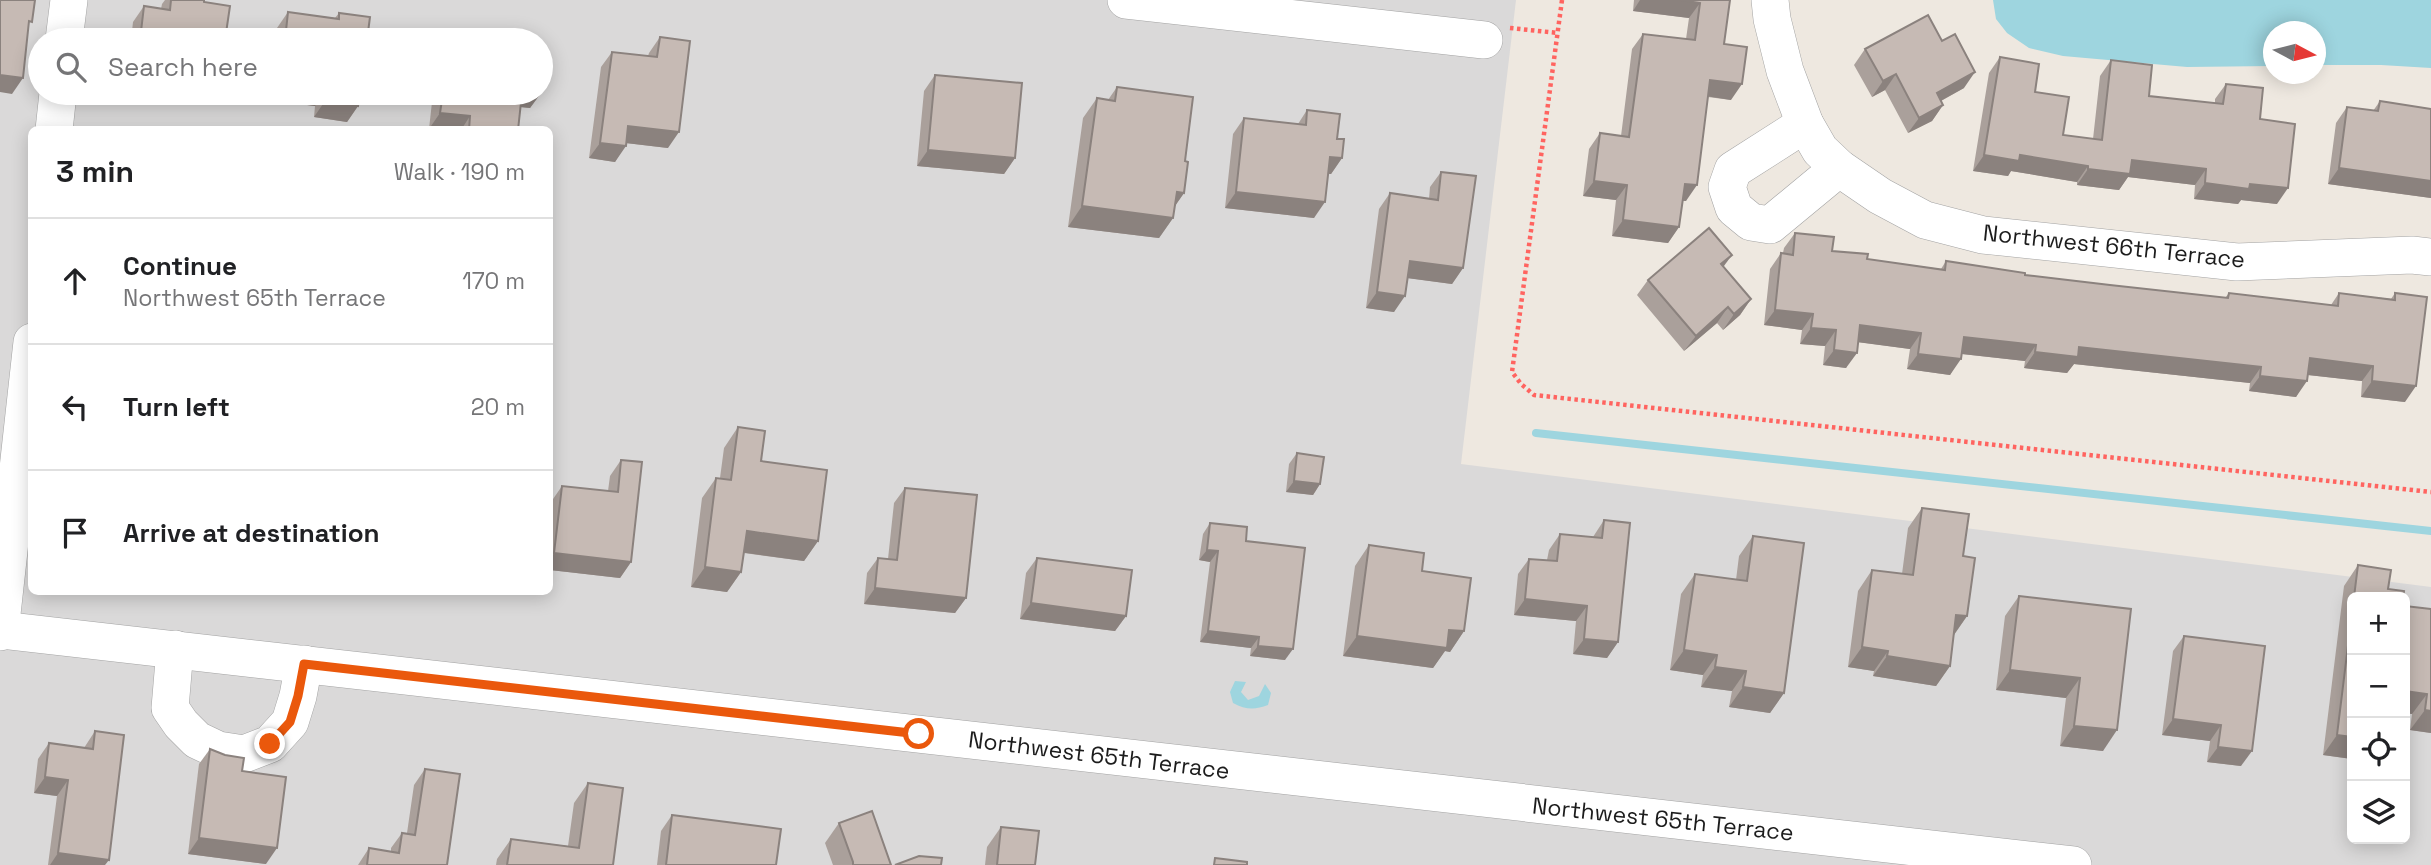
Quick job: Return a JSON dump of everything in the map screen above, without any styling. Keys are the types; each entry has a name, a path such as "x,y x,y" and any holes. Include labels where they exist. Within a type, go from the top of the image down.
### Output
{"street":[{"path":"65,28 68,0"},
{"path":"1126,0 1484,40"},
{"name":"Northwest 66th Terrace","path":"1770,0 1785,71 1821,148 1880,196 1925,220 1983,234 2237,262 2412,255 2431,257"},
{"path":"54,126 57,105"},
{"path":"0,631 28,378"},
{"name":"Northwest 65th Terrace","path":"0,631 2073,865"},
{"path":"175,649 170,708 197,740 218,750 244,754 270,744 290,722 304,664"}],"path":[{"path":"1562,0 1512,372 1534,395 2431,492"},
{"path":"1484,40 1497,28 1506,27 1558,33"}],"shaded area":[{"path":"0,0 1516,0 1461,464 2431,587 2431,865 0,865"}],"water":[{"path":"1993,0 2431,0 2431,68 2326,65 2326,21 2263,21 2263,66 2187,67 2063,56 2029,48 2007,33 1996,19"},
{"path":"1235,681 1246,682 1241,692 1248,700 1259,696 1265,684 1271,693 1268,705 1250,708 1233,703 1230,692"}],"building":[{"path":"0,0 35,0 32,22 29,21 23,78 0,75"},
{"path":"171,0 204,0 230,6 227,28 141,28 144,6 170,10"},
{"path":"1681,0 1730,0 1724,44 1747,47 1742,84 1710,80 1697,185 1685,184 1679,227 1623,220 1627,185 1594,181 1600,133 1629,137 1643,34 1695,40 1700,3"},
{"path":"288,12 339,19 339,13 370,17 369,28 286,28"},
{"path":"1928,15 1942,41 1955,34 1975,72 1937,93 1943,105 1919,118 1896,74 1883,81 1865,49"},
{"path":"660,37 690,41 679,132 628,126 626,146 600,143 612,52 657,57"},
{"path":"2000,57 2039,64 2035,92 2069,97 2063,135 2102,140 2111,60 2152,65 2149,96 2223,104 2226,84 2263,88 2260,119 2295,124 2288,188 2250,184 2249,189 2205,183 2206,169 2132,160 2130,174 2088,169 2088,166 2020,155 2019,161 1984,155"},
{"path":"935,75 1022,83 1015,158 928,150"},
{"path":"1117,87 1193,97 1184,193 1177,192 1173,218 1082,206 1097,98 1115,101"},
{"path":"2380,101 2431,109 2431,181 2339,168 2347,107 2378,111"},
{"path":"441,105 521,105 518,126 469,126 470,116 440,113"},
{"path":"1307,110 1340,114 1337,139 1344,139 1342,158 1330,157 1325,202 1236,192 1244,118 1306,125"},
{"path":"1441,172 1476,176 1463,268 1410,261 1405,296 1377,292 1390,193 1438,200"},
{"path":"1709,228 1732,255 1721,264 1751,299 1734,314 1728,307 1696,336 1648,280"},
{"path":"1795,233 1834,237 1832,251 1868,254 1867,259 1945,270 1946,261 2025,275 2110,285 2228,298 2229,293 2338,306 2339,293 2395,300 2395,293 2427,297 2416,386 2372,381 2373,366 2310,358 2307,381 2260,376 2261,367 2079,347 2078,357 2035,352 2036,345 1964,337 1961,359 1918,354 1921,333 1860,325 1857,353 1834,350 1836,330 1811,328 1813,314 1775,310 1781,253 1793,255"},
{"path":"738,427 765,431 761,461 827,470 818,541 747,531 741,572 705,567 716,478 731,480"},
{"path":"1297,453 1324,457 1320,484 1294,481"},
{"path":"621,460 642,462 631,562 554,553 562,486 618,492"},
{"path":"905,488 977,495 966,598 875,588 878,558 897,560"},
{"path":"1922,508 1969,514 1963,556 1975,558 1967,616 1956,615 1950,666 1887,656 1888,651 1862,647 1872,570 1913,575"},
{"path":"1604,520 1630,523 1618,642 1584,639 1587,606 1525,599 1529,559 1557,561 1560,534 1602,538"},
{"path":"1210,523 1247,527 1246,541 1305,548 1293,649 1258,646 1259,637 1208,631 1218,551 1207,550"},
{"path":"1753,536 1804,543 1784,693 1743,687 1746,671 1715,667 1717,655 1684,650 1695,574 1747,581"},
{"path":"1369,545 1424,553 1422,571 1471,578 1464,631 1449,630 1447,648 1357,636"},
{"path":"1037,558 1132,570 1126,616 1031,603"},
{"path":"2358,565 2391,570 2388,589 2404,591 2404,592 2355,592"},
{"path":"2019,596 2131,609 2117,730 2074,726 2080,678 2010,670"},
{"path":"2410,607 2431,609 2431,711 2425,710 2427,694 2410,692"},
{"path":"2184,636 2265,646 2252,751 2218,747 2221,725 2173,719"},
{"path":"2347,654 2347,736 2337,735"},
{"path":"95,731 124,735 109,860 58,853 68,780 45,777 49,743 93,749"},
{"path":"210,749 244,758 242,771 286,777 277,848 199,838"},
{"path":"425,769 460,774 447,865 367,865 369,848 399,853 402,833 415,835"},
{"path":"588,783 623,788 613,865 507,865 511,839 579,848"},
{"path":"872,811 891,865 853,865 839,823"},
{"path":"672,815 781,829 776,865 666,865"},
{"path":"1001,827 1039,831 1035,865 997,865"},
{"path":"919,856 942,858 941,865 895,865"},
{"path":"1215,858 1247,862 1247,865 1214,865"}],"waterway":[{"path":"1536,433 2431,531"}],"route":[{"path":"270,744 290,722 304,664 919,734"}]}
